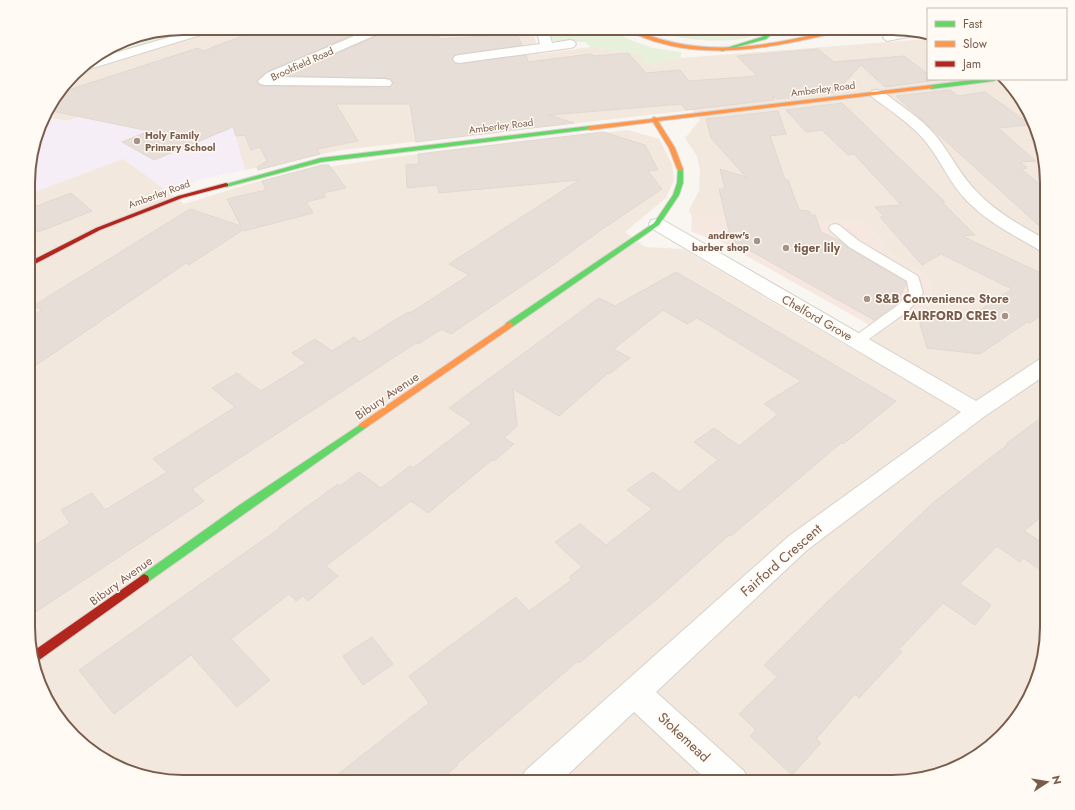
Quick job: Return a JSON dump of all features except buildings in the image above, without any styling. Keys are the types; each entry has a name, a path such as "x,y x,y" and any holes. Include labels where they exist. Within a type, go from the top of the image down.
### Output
{"street":[{"path":"98,62 190,35"},
{"name":"Brookfield Road","path":"367,35 272,76 265,81 385,83"},
{"path":"544,35 547,47"},
{"path":"640,35 678,47 722,50 756,47 819,35"},
{"path":"722,50 764,38 768,35"},
{"path":"772,44 791,35"},
{"path":"459,59 481,52 570,44"},
{"name":"Amberley Road","path":"35,262 98,230 180,197 321,160 986,80"},
{"path":"877,94 925,132 936,146 958,181 973,198 993,214 1040,244"},
{"name":"Bibury Avenue","path":"38,655 245,507 657,224 671,208 679,192 682,174 677,156 654,119"},
{"name":"Chelford Grove","path":"657,224 978,411"},
{"name":"Fairford Crescent","path":"544,775 798,543 978,411 1040,369"},
{"name":"Stokemead","path":"634,692 725,775"}],"lane":[{"path":"887,38 902,35"},
{"path":"835,228 854,244 914,279 916,292 903,308 857,341"}],"shaded area":[{"path":"203,35 533,35 540,54 591,47 638,53 648,64 681,58 926,39 927,80 999,80 1015,101 1029,126 1035,145 1040,173 1040,637 1035,665 1029,684 1015,709 997,732 966,755 940,767 902,775 173,775 145,770 126,764 101,750 78,732 55,701 46,684 36,646 35,192 123,158 184,204 252,183 321,168 394,157 628,130 659,139 672,164 674,180 666,198 625,232 645,247 683,249 859,353 876,335 932,303 931,279 891,254 866,221 692,217 689,210 699,191 700,171 697,156 685,138 700,120 692,110 342,150 245,170 232,124 240,85 209,73 67,121 50,118 72,85 86,71"},
{"name":"Holy Family Primary School","path":"209,73 240,85 276,84 260,118 232,124 245,170 202,179 169,192 123,159 35,192 36,164 46,126 50,119 68,121"},
{"path":"692,217 866,221 891,254 931,279 932,303 876,335 866,323 720,241 691,231"}],"green space":[{"path":"177,35 106,57 135,43 164,36"},
{"path":"550,35 620,35 653,48 681,52 681,58 648,64 638,53 591,47 585,42 556,42 551,39"},
{"path":"668,35 755,35 743,39 715,41"}],"traffic: fast":[{"path":"722,50 764,38 768,35"},
{"path":"931,87 986,80"},
{"path":"226,185 321,160 590,128"},
{"path":"509,325 657,224 676,195 680,183 680,169"},
{"path":"144,579 364,425"}],"traffic: slow":[{"path":"642,35 668,44 713,49 753,47 793,41 819,35"},
{"path":"590,128 931,87"},
{"path":"654,119 672,148 680,169"},
{"path":"364,425 509,325"}],"traffic: jam":[{"path":"35,262 98,229 180,197 226,185"},
{"path":"38,655 144,579"}],"place":[{"name":"Holy Family Primary School","path":"137,141"},
{"name":"andrew's barber shop","path":"757,241"},
{"name":"tiger lily","path":"786,248"},
{"name":"S&B Convenience Store","path":"867,299"},
{"name":"FAIRFORD CRES","path":"1005,316"}]}
